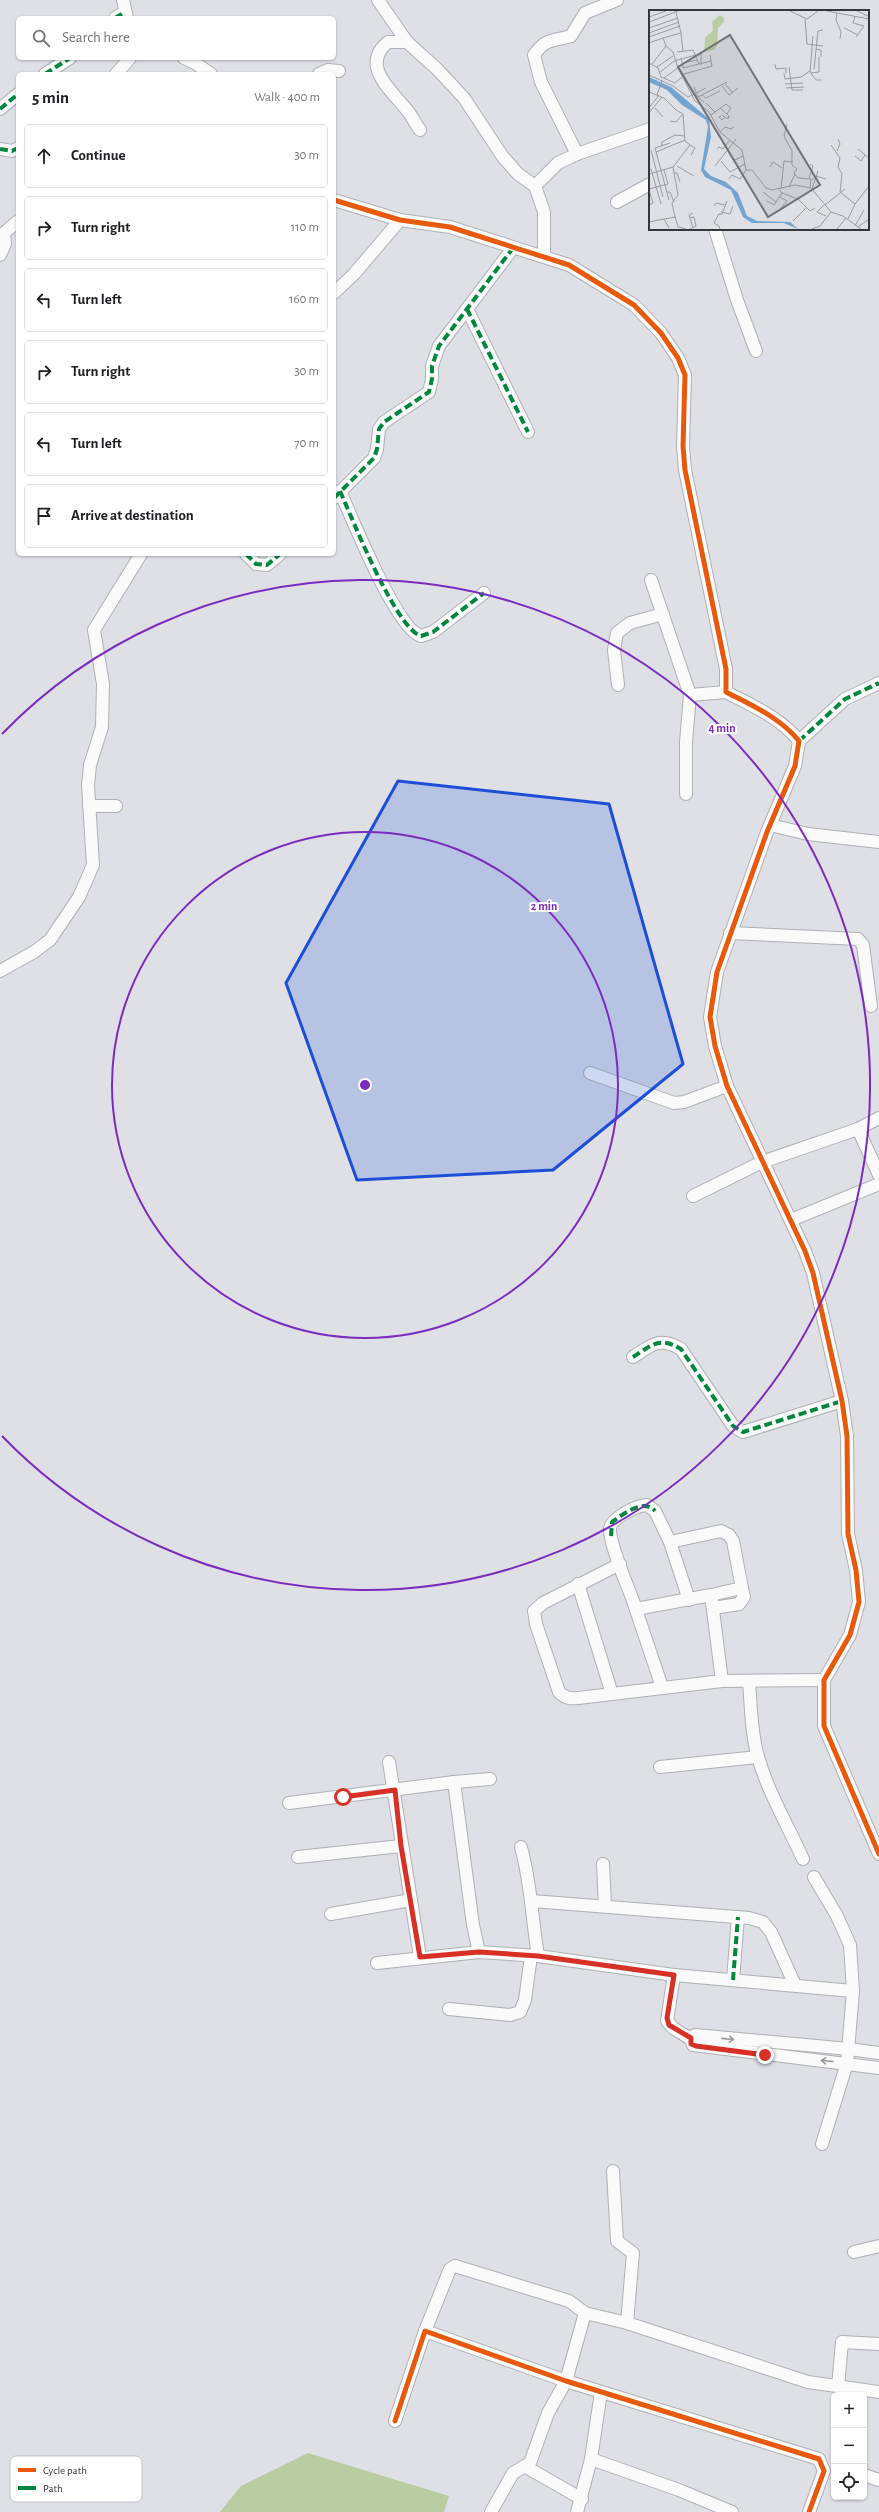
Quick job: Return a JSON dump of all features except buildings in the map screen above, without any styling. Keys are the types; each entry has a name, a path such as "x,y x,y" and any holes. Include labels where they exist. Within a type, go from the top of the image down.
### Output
{"street":[{"path":"378,0 407,42 438,69 464,98 503,157 518,174 535,186 544,212 544,256"},
{"path":"577,154 541,82 535,65 534,55 541,45 550,39 570,36 585,13 617,0"},
{"path":"407,42 398,40 388,42 377,54 376,64 383,82 420,130"},
{"path":"48,72 67,60"},
{"path":"118,72 128,60"},
{"path":"200,60 209,72"},
{"path":"324,72 328,70 339,71"},
{"path":"0,109 16,96"},
{"path":"535,186 558,164 577,154 649,129"},
{"path":"0,149 12,151 16,149"},
{"path":"617,202 649,185"},
{"path":"336,201 400,220 450,227 569,265 634,305 661,333 678,358 686,375 683,446 685,470 726,669 726,692"},
{"path":"336,291 354,274 400,220"},
{"path":"0,255 5,244 4,233 16,223"},
{"path":"715,230 737,300 756,351"},
{"path":"484,593 433,632 421,636 410,630 381,581 337,494 374,458 377,449 379,429 384,422 429,392 432,379 432,366 439,346 513,248"},
{"path":"467,309 528,432"},
{"path":"0,971 34,952 50,940 79,897 93,865 90,806 90,765 102,727 103,714 103,684 94,630 140,556"},
{"path":"248,556 256,564 267,565 278,556"},
{"path":"651,580 690,695 686,742 686,794"},
{"path":"618,685 614,650 617,633 630,623 663,614"},
{"path":"879,683 845,699 799,741 795,766 770,825 730,933 717,972 710,1007 715,1046 727,1086 762,1162 792,1220 813,1273 842,1401 847,1436 848,1534 856,1570 858,1602 850,1635 824,1680 824,1726 879,1854"},
{"path":"690,695 726,692 770,717 791,731 799,741"},
{"path":"90,806 116,806"},
{"path":"770,825 808,834 879,842"},
{"path":"730,933 858,939 864,945 870,1006"},
{"path":"590,1073 674,1103 684,1102 727,1086"},
{"path":"692,1196 762,1162 858,1129 879,1118"},
{"path":"858,1129 879,1175"},
{"path":"792,1220 879,1184"},
{"path":"632,1357 661,1341 668,1342 681,1349 733,1426 743,1432 842,1401"},
{"path":"662,1687 611,1536 611,1525 616,1519 644,1505 652,1507 670,1542 689,1600"},
{"path":"670,1542 715,1531 725,1532 732,1541 744,1597 739,1604 713,1608"},
{"path":"620,1564 537,1606 534,1616 536,1624 559,1692 563,1696 568,1698 578,1698 722,1681 824,1680"},
{"path":"578,1584 612,1694"},
{"path":"636,1609 689,1600 742,1588"},
{"path":"711,1595 722,1681"},
{"path":"749,1681 753,1728 758,1757 767,1783 803,1859"},
{"path":"660,1767 758,1757"},
{"path":"389,1762 395,1790 401,1846 420,1957"},
{"path":"289,1803 454,1782 490,1779"},
{"path":"454,1782 472,1918 479,1952"},
{"path":"298,1857 401,1846"},
{"path":"449,2009 510,2015 520,2012 525,2000 534,1956 532,1901 521,1846"},
{"path":"603,1864 605,1906"},
{"path":"814,1877 837,1916 850,1945 853,1991 847,2063 822,2144"},
{"path":"331,1914 411,1900"},
{"path":"532,1901 738,1917 757,1920 766,1924 795,1985"},
{"path":"733,1980 738,1917"},
{"path":"377,1963 420,1957 479,1952 534,1956 674,1975 853,1991"},
{"path":"674,1975 667,2021 672,2028 691,2038 691,2044 696,2046 766,2049 849,2048 879,2054"},
{"path":"766,2049 879,2068"},
{"path":"613,2171 617,2241 633,2253 627,2324"},
{"path":"854,2252 879,2246"},
{"path":"395,2421 425,2331 450,2269 455,2266 569,2301 585,2313 627,2324 808,2382 879,2392"},
{"path":"491,2512 513,2473 526,2467 530,2463 548,2413 566,2381 585,2313"},
{"path":"425,2331 566,2381 819,2459 824,2471 809,2512"},
{"path":"838,2387 842,2342 879,2344"},
{"path":"577,2512 582,2499 591,2459 601,2392"},
{"path":"591,2459 679,2490 732,2512"},
{"path":"526,2467 582,2499"},
{"path":"867,2476 879,2480"}],"highlighted area":[{"path":"398,781 609,804 683,1064 553,1170 357,1180 286,983"}],"green space":[{"path":"308,2453 449,2496 444,2512 220,2512 241,2486"}],"marked path":[{"path":"118,16 125,12"},
{"path":"48,72 67,60"},
{"path":"0,109 16,96"},
{"path":"0,149 12,151 16,149"},
{"path":"336,496 374,458 377,449 379,429 384,422 429,392 432,379 432,366 439,346 513,248"},
{"path":"467,309 528,432"},
{"path":"340,491 376,571 399,614 411,629 421,636 433,632 484,593"},
{"path":"248,556 256,564 267,565 278,556"},
{"path":"799,741 845,699 879,683"},
{"path":"633,1357 651,1346 661,1343 667,1343 681,1349 733,1426 743,1432 842,1401"},
{"path":"611,1536 612,1522 628,1512 645,1506 650,1507 655,1511"},
{"path":"733,1980 738,1917"}],"cycle path":[{"path":"336,201 400,220 450,227 569,265 634,305 661,333 678,358 685,375 683,446 685,470 726,669 726,692 755,707 784,725 799,741 795,766 767,832 717,972 710,1017 715,1046 727,1086 805,1251 813,1273 842,1401 847,1436 848,1534 856,1570 859,1602 850,1635 824,1680 824,1726 879,1854"},
{"path":"395,2421 425,2331 566,2381 819,2459 824,2471 809,2512"}],"route":[{"path":"343,1797 395,1790 401,1846 420,1957 479,1952 538,1956 674,1975 667,2018 667,2021 672,2028 691,2038 691,2044 696,2046 765,2055"}]}
